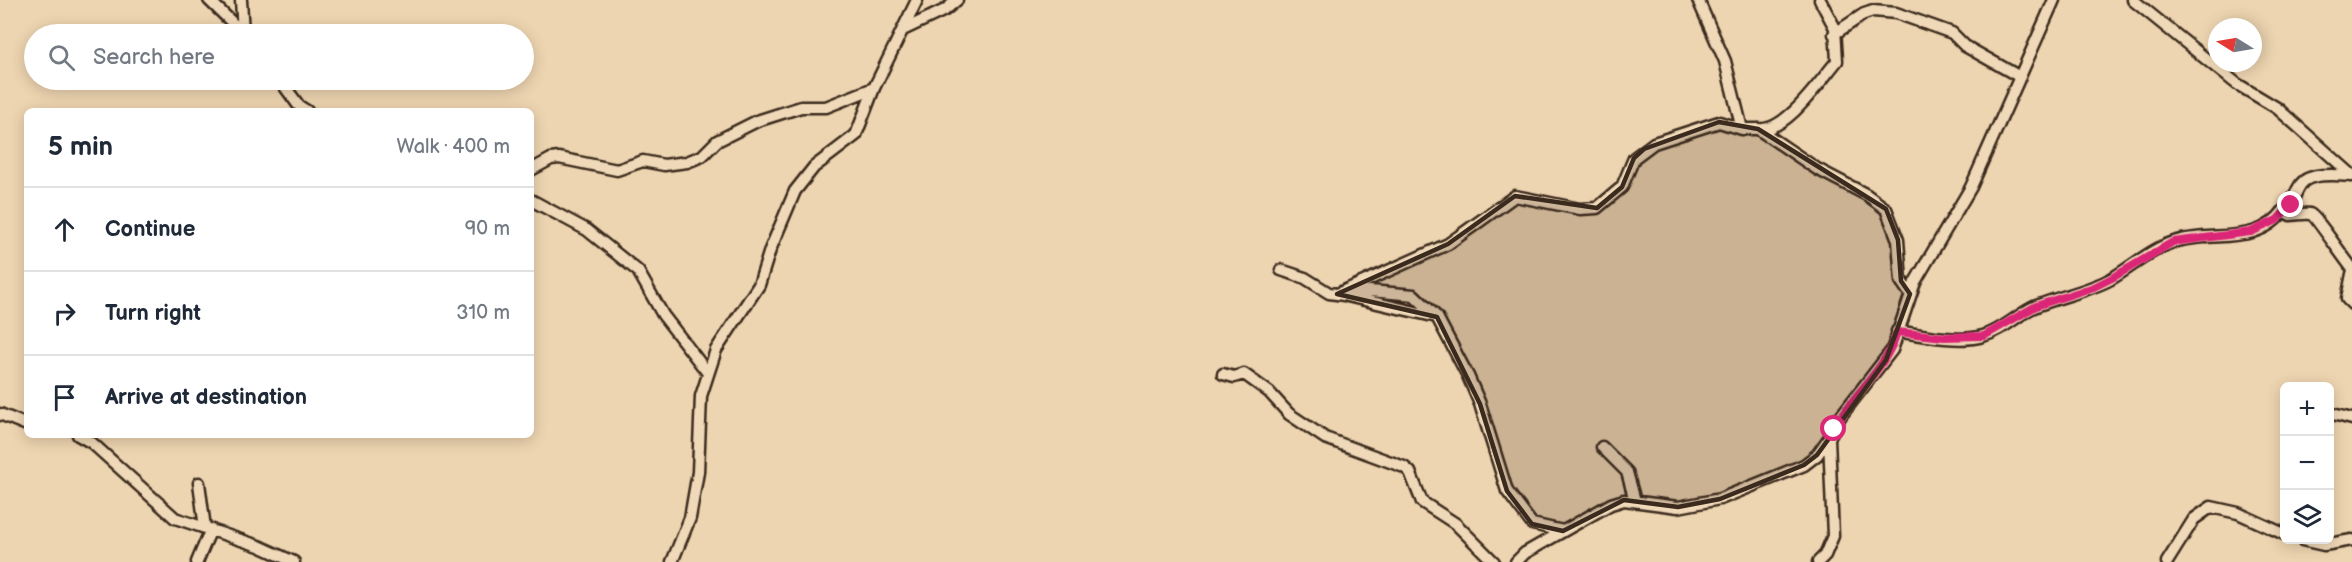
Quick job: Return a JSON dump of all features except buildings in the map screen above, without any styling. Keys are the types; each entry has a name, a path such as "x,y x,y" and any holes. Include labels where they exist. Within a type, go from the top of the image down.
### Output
{"street":[{"path":"209,0 233,24"},
{"path":"241,0 242,24"},
{"path":"672,562 688,528 697,484 701,396 706,372 732,323 759,285 770,250 795,191 814,168 856,135 874,88 905,29 917,0"},
{"path":"905,29 945,10 957,0"},
{"path":"1698,0 1725,61 1742,129"},
{"path":"1341,294 1448,244 1515,196 1580,209 1597,208 1622,187 1634,158 1654,143 1719,123 1742,129 1767,130 1782,124 1837,61 1830,16 1820,0"},
{"path":"1516,562 1525,553 1611,504 1624,500 1678,507 1720,499 1804,465 1817,455 1840,417 1886,360 1923,264 1971,187 2054,0"},
{"path":"2133,0 2238,84 2277,108 2352,176"},
{"path":"1834,34 1864,14 1873,11 1896,13 1946,30 1965,46 2020,77"},
{"path":"534,169 556,158 617,170 646,160 664,165 687,162 702,156 717,141 757,121 801,107 826,108 874,88"},
{"path":"287,90 300,108"},
{"path":"1758,129 1817,169 1867,195 1886,209 1898,240 1901,281 1910,294"},
{"path":"1897,332 1944,337 1984,336 2036,306 2103,283 2173,242 2251,232 2277,220 2284,210 2288,210 2300,185 2307,179 2352,176"},
{"path":"534,202 587,230 638,271 663,315 706,372"},
{"path":"2284,210 2290,215 2309,214 2317,218 2332,244 2352,268"},
{"path":"1281,270 1305,278 1329,293 1437,317"},
{"path":"2352,274 2347,300 2352,304"},
{"path":"1341,294 1370,291 1414,295 1437,317 1480,404 1507,491 1532,524 1563,531"},
{"path":"1223,374 1234,377 1244,374 1252,378 1269,392 1289,414 1325,438 1404,467 1410,472 1422,502 1456,524 1494,562"},
{"path":"0,414 24,424"},
{"path":"2334,414 2352,419"},
{"path":"1818,562 1825,555 1833,536 1829,438"},
{"path":"90,439 175,518 259,546 294,562"},
{"path":"1602,447 1627,472 1635,501"},
{"path":"197,562 208,529 199,483"},
{"path":"2167,562 2194,519 2211,507 2232,511 2280,532"},
{"path":"2334,543 2352,540"}],"highlighted area":[{"path":"1719,122 1758,129 1886,209 1898,240 1901,281 1910,294 1886,360 1817,455 1804,465 1720,499 1678,507 1624,500 1563,531 1532,524 1507,491 1480,404 1437,317 1337,294 1448,244 1515,196 1597,208 1622,187 1634,158 1644,149"}],"route":[{"path":"1834,429 1846,408 1886,360 1892,350 1897,332 1944,337 1984,336 2036,306 2094,287 2157,249 2173,242 2205,236 2229,237 2251,232 2277,220 2291,205"}]}
